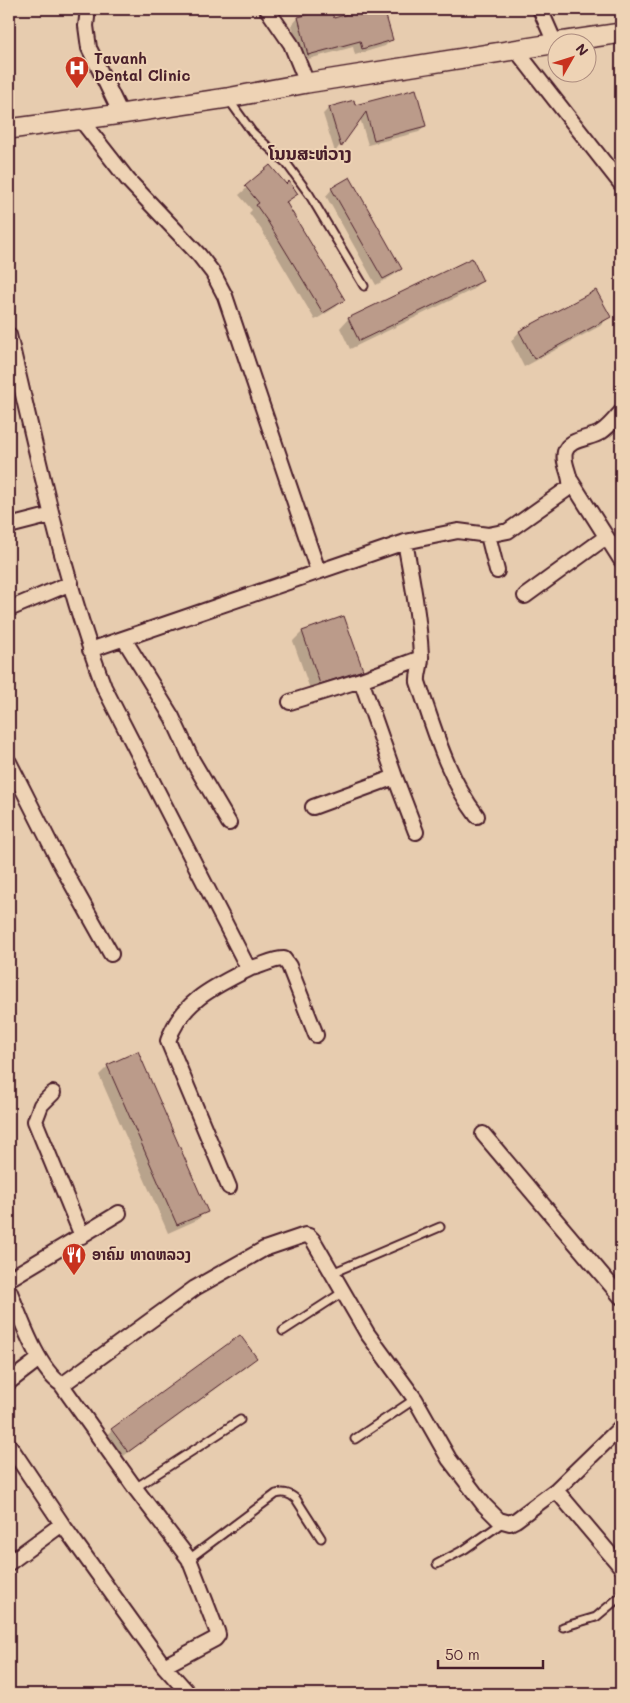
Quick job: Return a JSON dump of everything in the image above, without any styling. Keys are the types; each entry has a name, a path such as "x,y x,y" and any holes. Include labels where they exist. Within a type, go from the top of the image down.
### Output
{"main road":[{"path":"598,37 621,33"},
{"path":"9,129 227,98 307,83 548,45"}],"street":[{"path":"88,9 86,26 89,48 121,114"},
{"path":"267,9 291,44 307,83"},
{"path":"540,9 552,32"},
{"path":"516,50 621,184"},
{"path":"81,120 128,180 199,255 225,296 318,571"},
{"path":"9,335 52,515 90,650 104,687 246,964 251,968"},
{"path":"621,412 604,430 596,435 573,442 565,453 571,481 621,560"},
{"path":"90,650 405,542 458,531 488,535 508,532 570,487 571,481"},
{"path":"9,526 52,515"},
{"path":"488,535 497,571"},
{"path":"525,596 606,538"},
{"path":"405,542 419,620 421,658 417,674 418,682 454,782 465,801 477,816"},
{"path":"9,609 71,584"},
{"path":"124,639 172,717 192,760 229,823"},
{"path":"290,702 362,680 421,658"},
{"path":"362,680 395,778 416,832"},
{"path":"9,762 59,861 111,954"},
{"path":"313,807 395,778"},
{"path":"229,1187 168,1041 172,1027 203,993 251,968 278,959 284,959 289,966 316,1035"},
{"path":"53,1094 41,1105 35,1120 82,1236"},
{"path":"483,1134 621,1297"},
{"path":"9,1280 119,1213"},
{"path":"61,1384 195,1288 264,1249 305,1235 309,1236 367,1333 415,1399 450,1459 484,1505 499,1520 510,1523 516,1520 556,1490 621,1427"},
{"path":"9,1290 39,1359 56,1381 61,1384 135,1488 189,1559 218,1636 164,1666"},
{"path":"9,1382 39,1359"},
{"path":"9,1445 62,1524 164,1666 189,1694"},
{"path":"556,1490 621,1567"},
{"path":"9,1563 62,1524"}],"lane":[{"path":"227,98 252,132 287,164 309,194 364,286"},
{"path":"332,1273 440,1227"},
{"path":"283,1331 343,1292"},
{"path":"355,1439 415,1399"},
{"path":"135,1488 240,1420"},
{"path":"189,1559 276,1494 282,1492 290,1494 296,1499 321,1538"},
{"path":"437,1564 465,1549 506,1521"},
{"path":"563,1627 596,1617 621,1596"}],"building":[{"path":"330,9 334,18 364,9 384,9 393,40 362,49 360,41 308,55 298,17"},
{"path":"416,89 426,126 374,140 366,112 341,147 329,107 354,100 355,105"},
{"path":"270,165 286,184 289,181 298,194 286,202 345,300 323,313 256,205 259,203 245,186"},
{"path":"350,177 402,269 383,279 331,188"},
{"path":"472,258 483,281 359,341 348,318"},
{"path":"596,290 611,317 534,359 519,331"},
{"path":"344,616 363,670 320,684 302,631"},
{"path":"138,1051 208,1212 177,1225 107,1065"},
{"path":"240,1335 257,1358 128,1452 111,1429"}],"place":[{"name":"Tavanh Dental Clinic","path":"77,89"},
{"name":"ອາຄົມ ທາດຫລວງ","path":"74,1276"}],"district":[{"name":"ໂນນສະຫ່ວາງ","path":"310,154"}]}
